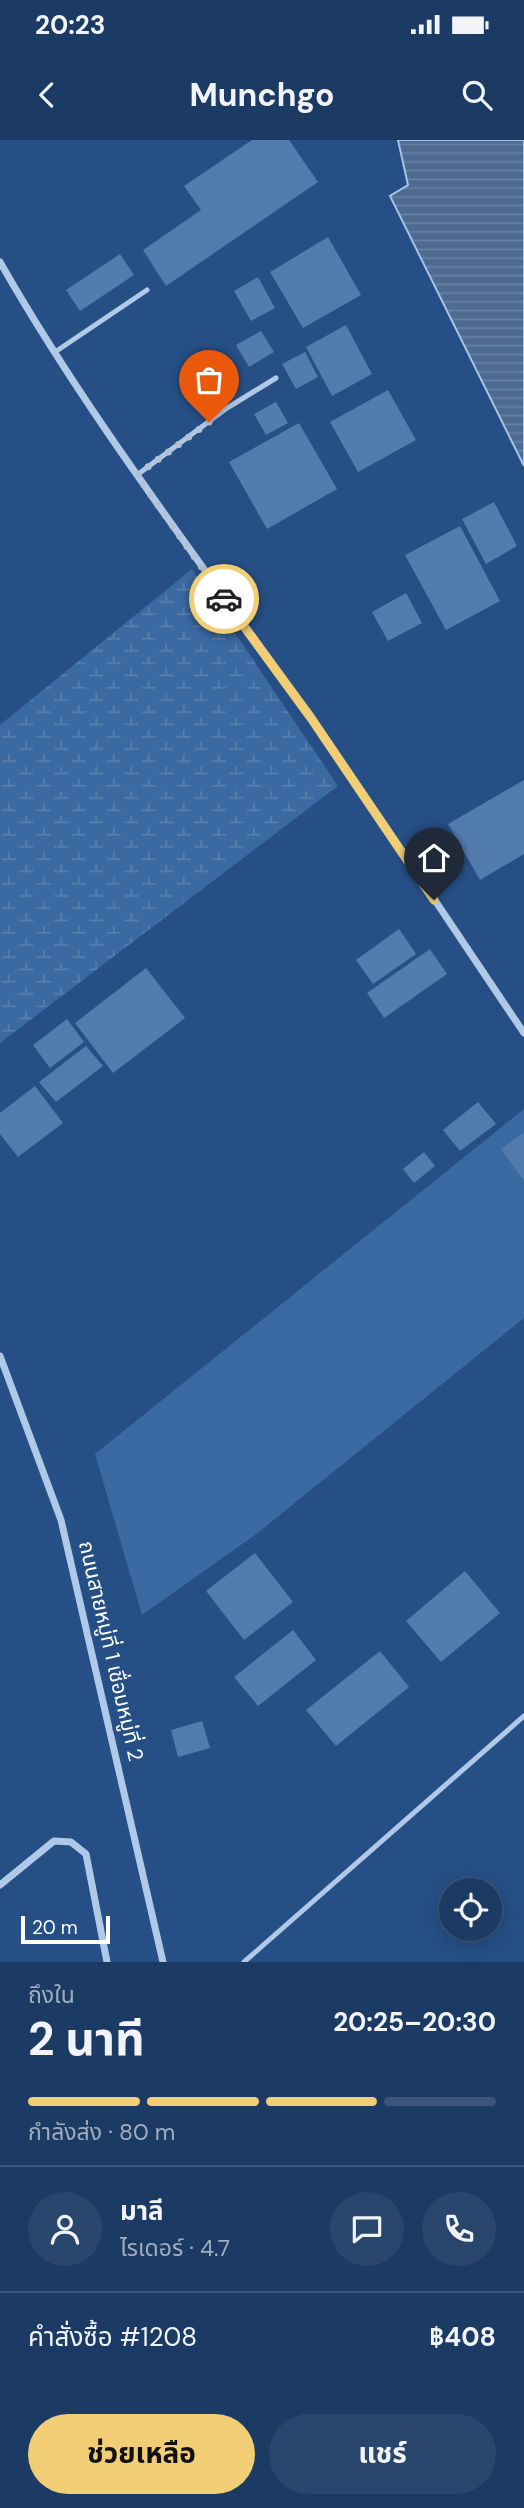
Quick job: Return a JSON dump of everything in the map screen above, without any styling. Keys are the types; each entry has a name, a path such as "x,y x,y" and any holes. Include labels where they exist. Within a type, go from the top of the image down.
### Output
{"street":[{"path":"0,262 55,352 137,475 311,718 524,1034"},
{"name":"ถนนสายหมู่ที่ 1 เชื่อมหมู่ที่ 2","path":"0,1356 61,1520 163,1962"},
{"path":"0,1885 54,1841 71,1842 86,1854 107,1962"}],"lane":[{"path":"55,352 147,290"},
{"path":"137,475 228,408 276,378"},
{"path":"244,1962 524,1716"}],"green space":[{"path":"192,569 338,786 0,1043 0,725"},
{"path":"524,1109 524,1318 255,1535 142,1615 95,1454"}],"shaded area":[{"path":"398,140 524,140 524,466 390,196 408,185"}],"building":[{"path":"252,140 289,140 318,182 166,286 143,250 201,210 184,186"},
{"path":"328,237 361,295 303,328 270,272"},
{"path":"120,254 134,275 80,311 66,290"},
{"path":"258,277 275,308 251,321 234,291"},
{"path":"346,325 372,374 332,396 306,347"},
{"path":"261,331 274,352 249,367 236,345"},
{"path":"305,352 318,377 296,389 282,364"},
{"path":"388,390 416,440 358,472 330,422"},
{"path":"276,402 288,423 266,435 254,414"},
{"path":"299,423 337,489 267,529 229,462"},
{"path":"494,502 517,546 486,564 462,519"},
{"path":"460,526 500,601 446,630 405,555"},
{"path":"406,593 422,623 388,641 372,612"},
{"path":"524,780 524,854 480,880 448,824"},
{"path":"399,929 416,954 373,984 356,960"},
{"path":"430,949 447,974 384,1018 367,993"},
{"path":"146,968 185,1018 113,1073 75,1023"},
{"path":"67,1019 84,1042 50,1068 33,1045"},
{"path":"86,1046 103,1066 56,1102 39,1082"},
{"path":"35,1086 63,1123 18,1157 0,1134 0,1113"},
{"path":"478,1102 496,1124 460,1151 443,1130"},
{"path":"524,1132 524,1181 501,1149"},
{"path":"424,1152 435,1166 414,1183 403,1169"},
{"path":"255,1553 293,1602 244,1640 206,1591"},
{"path":"465,1571 500,1613 441,1662 406,1621"},
{"path":"293,1630 316,1660 258,1706 234,1677"},
{"path":"380,1651 409,1687 336,1746 306,1710"},
{"path":"202,1721 210,1748 178,1757 171,1730"}],"way so far":[{"path":"209,422 137,475 224,599"}],"route":[{"path":"224,599 311,718 434,900"}]}
